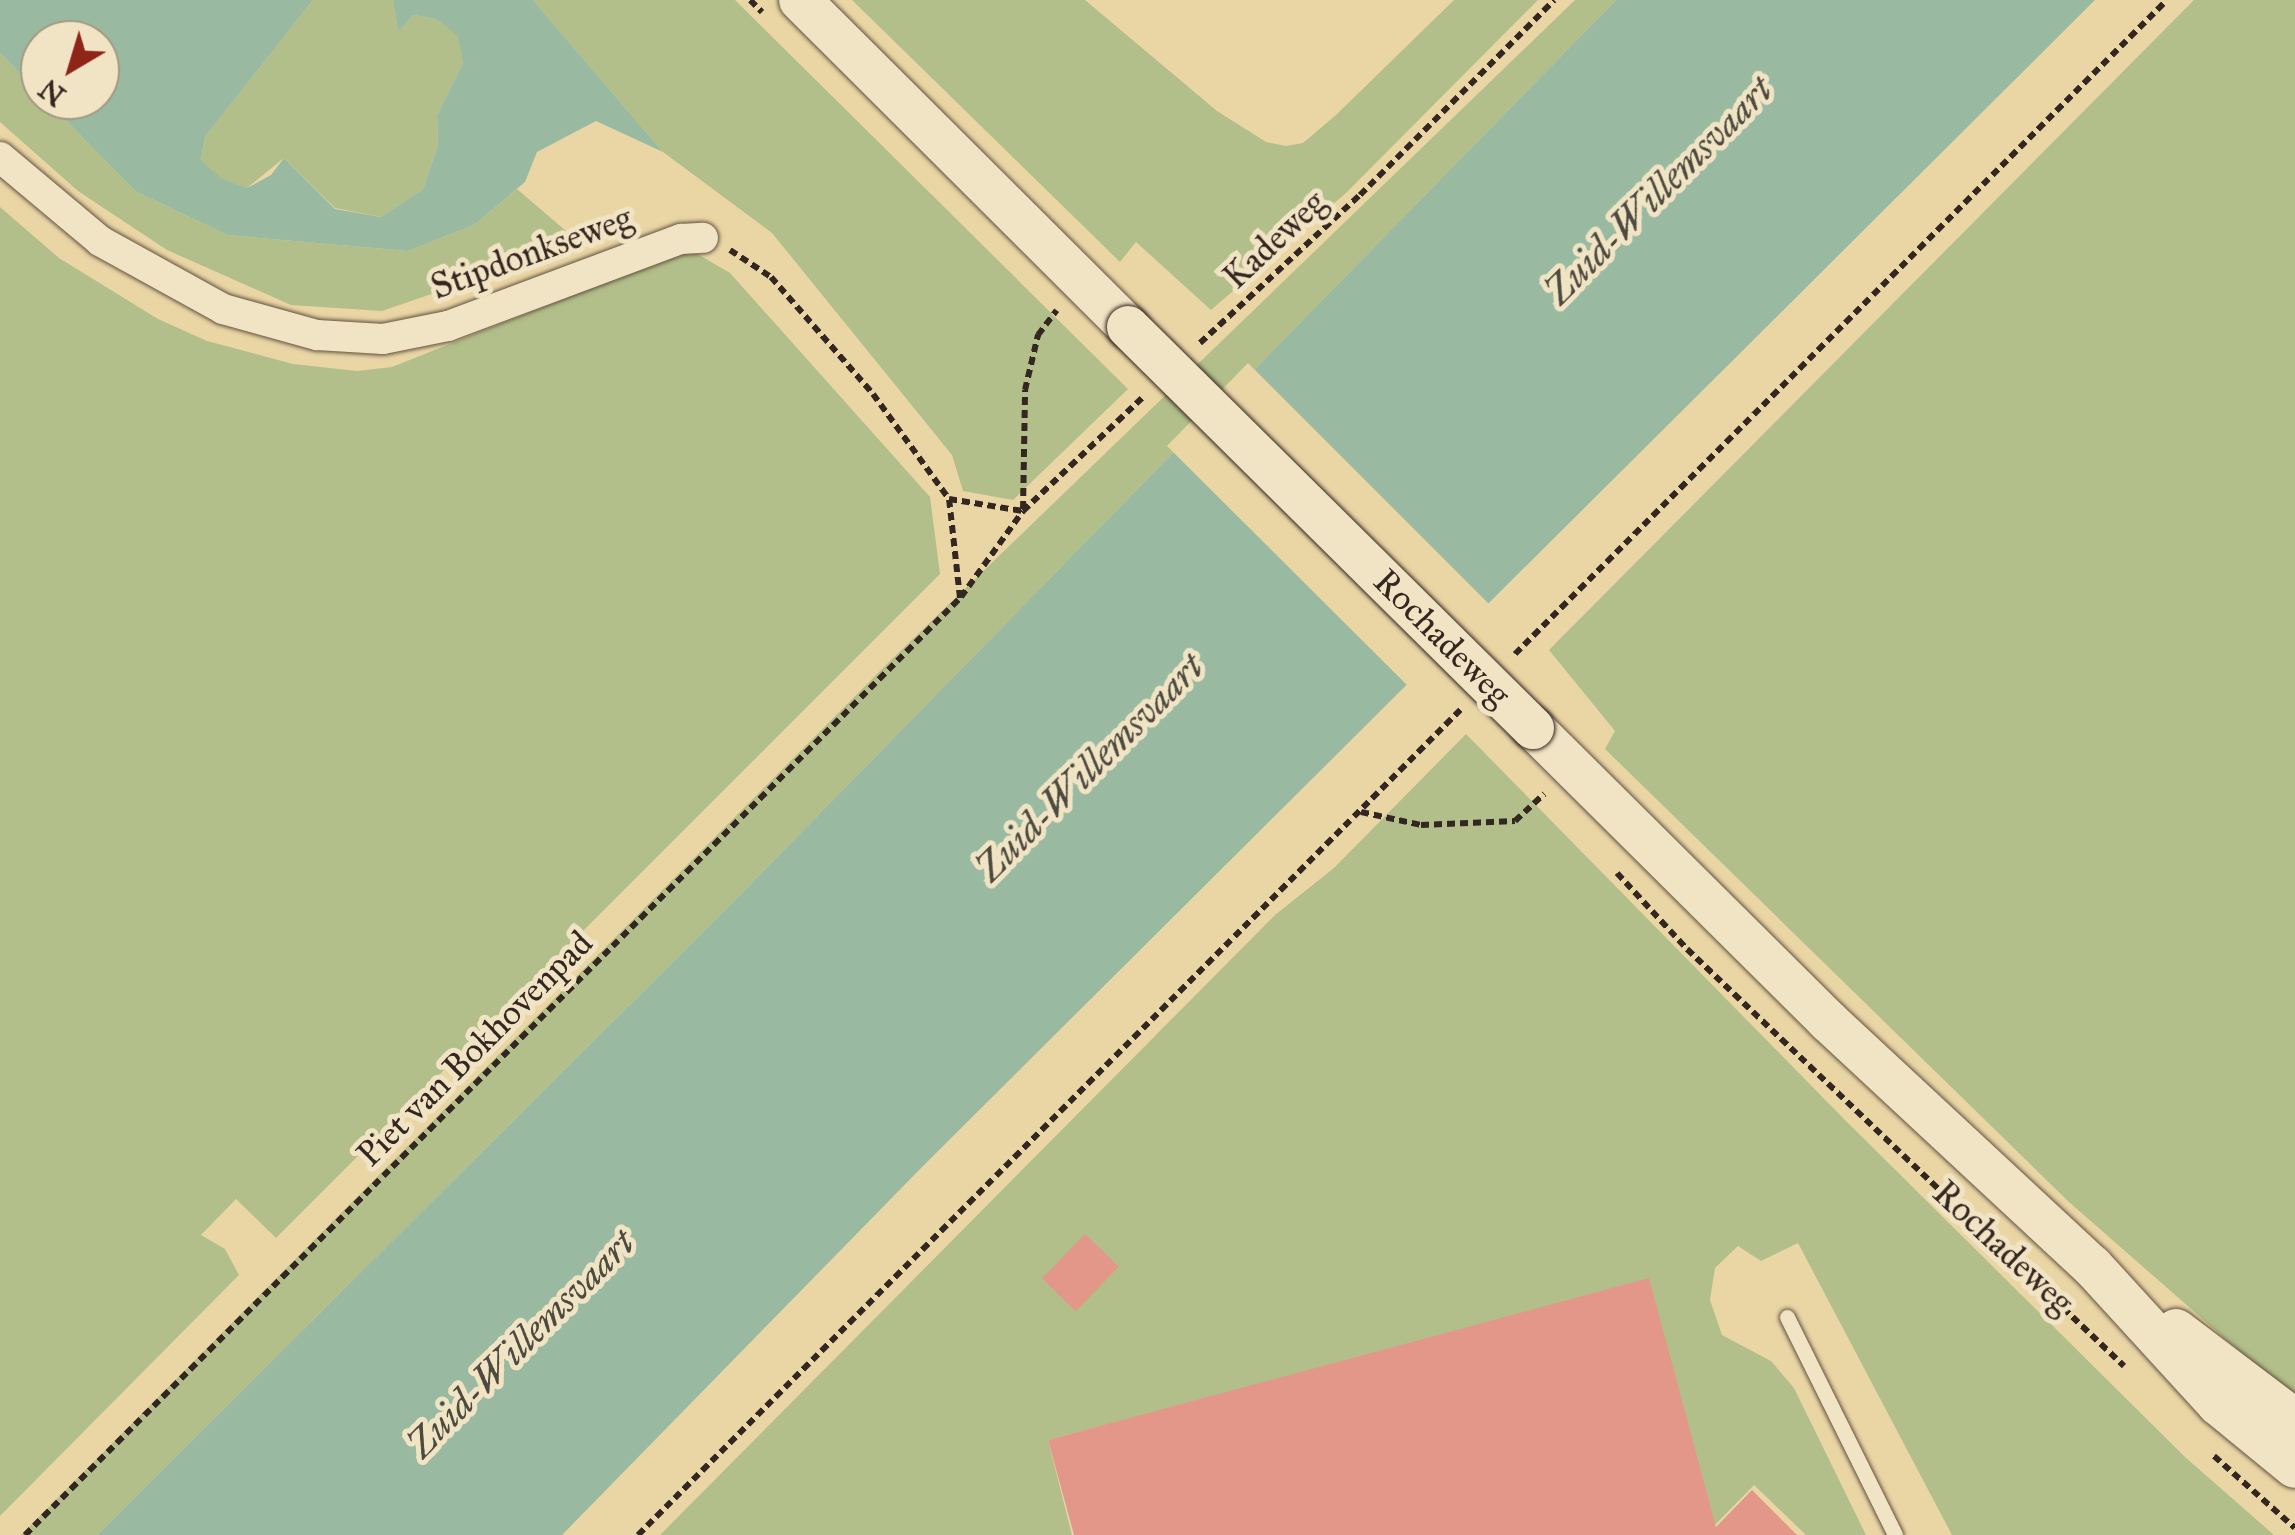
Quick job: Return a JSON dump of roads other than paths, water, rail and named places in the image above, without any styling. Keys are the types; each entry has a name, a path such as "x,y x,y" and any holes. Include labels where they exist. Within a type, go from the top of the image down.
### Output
{"main road":[{"name":"Rochadeweg","path":"800,0 1828,1021 2092,1266 2218,1404 2295,1467"},
{"name":"Rochadeweg","path":"2092,1266 2295,1420"}],"street":[{"name":"Stipdonkseweg","path":"0,157 100,241 223,309 317,335 383,339 448,326 681,239 703,238"}],"lane":[{"path":"1786,1316 1896,1535"}],"water":[{"path":"0,0 313,0 205,137 201,160 221,178 247,188 271,175 284,158 335,209 381,217 423,189 438,145 437,115 463,63 458,36 436,19 414,15 398,31 393,0 533,0 663,152 596,121 537,152 525,182 474,225 408,251 227,235 135,191 66,120 120,120 120,20 20,20 20,74 0,53"},
{"name":"Zuid-Willemsvaart","path":"1616,0 2095,0 924,1165 562,1535 97,1535 735,900","holes":["1270,389 1285,405 1206,483 1191,467","1455,572 1470,588 1391,666 1376,650"]}]}
